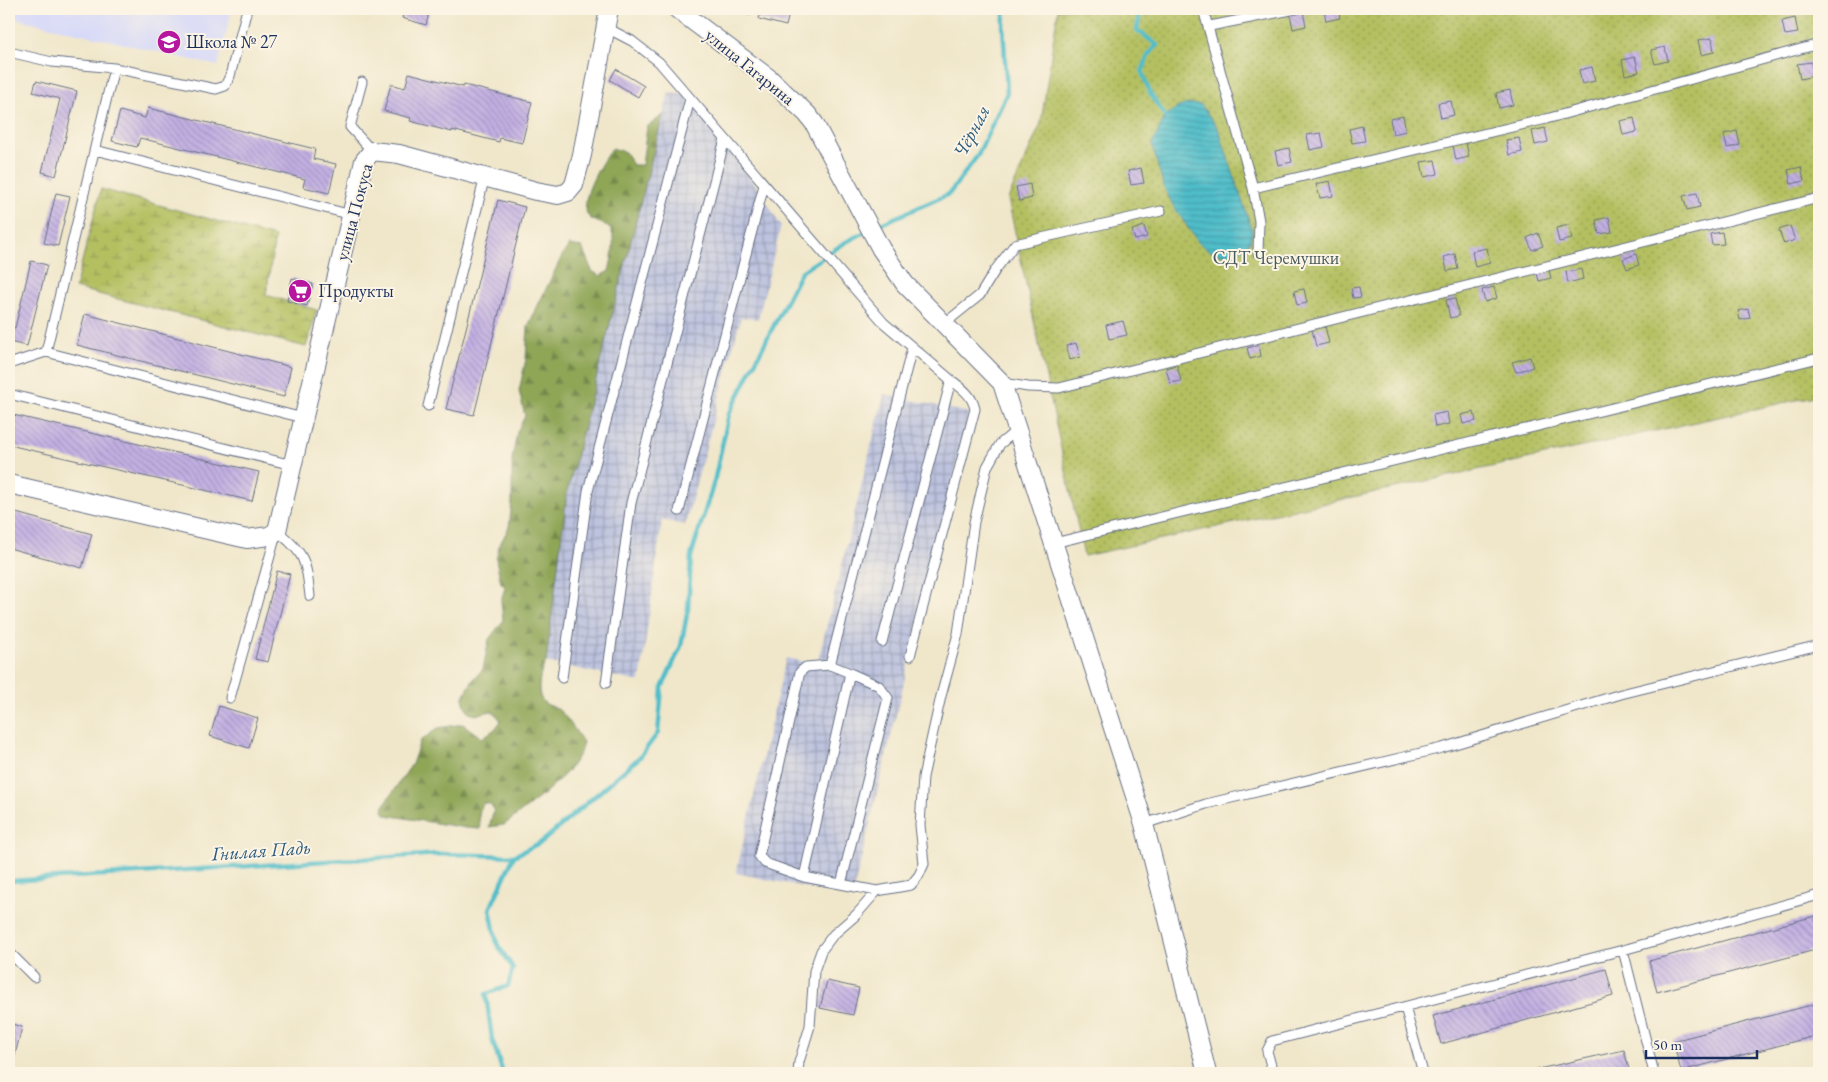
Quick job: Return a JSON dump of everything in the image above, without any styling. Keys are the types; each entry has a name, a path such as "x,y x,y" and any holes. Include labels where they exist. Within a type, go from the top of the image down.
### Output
{"street":[{"name":"улица Покуса","path":"277,531 364,161 372,151 399,154 558,195 568,192 574,185 582,155 609,9"},
{"name":"улица Гагарина","path":"677,9 770,79 807,114 814,123 880,249 905,284 1002,383"},
{"path":"1002,383 1144,824 1207,1073"},
{"path":"9,484 247,539 269,536 277,531"}],"lane":[{"path":"9,52 52,62 114,68 216,88 225,86 230,76 247,9"},
{"path":"1204,9 1254,188 1259,221 1258,253"},
{"path":"1210,26 1296,9"},
{"path":"1818,9 1819,13"},
{"path":"606,27 632,41 659,62 884,323 973,399 975,409 910,656"},
{"path":"1254,188 1546,119 1819,44"},
{"path":"46,352 114,68"},
{"path":"362,82 350,126 372,151"},
{"path":"562,678 588,491 690,99"},
{"path":"606,683 631,503 725,139"},
{"path":"95,150 352,216"},
{"path":"428,406 485,176"},
{"path":"679,511 764,184"},
{"path":"1002,383 1028,387 1059,388 1819,198"},
{"path":"944,324 980,295 996,268 1014,244 1161,211"},
{"path":"830,665 912,348"},
{"path":"9,364 46,352 303,418"},
{"path":"1054,543 1819,358"},
{"path":"882,642 951,380"},
{"path":"9,394 292,465"},
{"path":"841,884 888,698 879,686 830,665 806,667 800,672 759,856 765,863 804,877 877,891 911,885 919,875 924,864 920,825 923,776 958,634 974,522 987,467 1000,444 1017,430"},
{"path":"230,698 277,531 290,541 302,555 308,572 310,596"},
{"path":"1144,824 1206,804 1442,748 1621,694 1819,645"},
{"path":"804,877 850,673"},
{"path":"798,1073 799,1062 810,1026 814,971 821,951 833,935 856,915 877,891"},
{"path":"1273,1073 1267,1051 1272,1041 1623,950 1819,895"},
{"path":"1623,950 1654,1073"},
{"path":"9,952 34,976"},
{"path":"1405,1007 1423,1073"}],"shaded area":[{"name":"Школа № 27","path":"9,9 232,9 218,66 9,17"},
{"path":"669,92 688,96 761,193 781,226 758,319 741,317 685,525 662,520 640,682 546,662 567,493"},
{"path":"884,394 969,413 852,897 736,873 786,658 817,665"}],"green space":[{"name":"СДТ Черемушки","path":"1058,9 1819,9 1819,395 1084,556 1008,199 1041,123"},
{"path":"663,115 567,493 546,662 540,681 539,692 542,700 563,714 583,742 580,753 569,770 543,795 504,825 489,827 494,809 490,804 483,803 479,813 480,829 386,815 383,811 384,805 412,764 420,741 438,728 463,724 482,738 495,729 501,721 491,711 476,715 469,713 463,698 472,681 483,669 489,639 503,621 501,601 505,587 501,583 496,559 499,546 509,527 512,502 512,459 517,432 525,416 519,391 526,359 528,326 569,245 582,247 592,271 600,276 609,271 613,246 612,232 606,225 590,218 586,212 588,193 602,162 612,148 625,152 633,165 642,165 647,127"},
{"path":"101,189 275,237 266,295 317,310 306,347 75,288"}],"water":[{"path":"1188,104 1201,105 1218,128 1252,230 1250,241 1244,248 1234,253 1224,255 1210,251 1198,242 1174,207 1164,187 1152,145 1165,116 1179,107"}],"building":[{"path":"404,9 430,9 426,25 402,18"},
{"path":"762,9 790,9 786,26 759,19"},
{"path":"1324,9 1338,9 1340,18 1326,21"},
{"path":"1367,9 1380,9 1380,10 1367,12"},
{"path":"1303,11 1306,26 1293,29 1290,14"},
{"path":"1795,18 1798,33 1785,35 1782,21"},
{"path":"1712,38 1714,52 1701,55 1698,40"},
{"path":"1665,47 1668,61 1655,64 1651,50"},
{"path":"1635,57 1639,72 1625,75 1622,60"},
{"path":"1811,62 1814,76 1800,79 1797,64"},
{"path":"1592,67 1595,81 1582,84 1579,70"},
{"path":"616,69 644,86 638,97 610,80"},
{"path":"409,73 532,102 522,143 500,138 499,142 452,130 452,132 410,121 411,118 384,111 391,84 405,88"},
{"path":"36,81 77,91 56,176 42,172 60,99 33,92"},
{"path":"1510,90 1513,105 1499,108 1496,93"},
{"path":"1451,101 1454,115 1441,118 1438,103"},
{"path":"148,108 315,149 313,159 336,164 329,193 303,187 305,179 140,138 137,147 112,141 120,111 145,118"},
{"path":"1403,116 1406,131 1393,134 1390,119"},
{"path":"1634,118 1637,132 1623,135 1620,121"},
{"path":"1362,126 1365,141 1352,143 1349,129"},
{"path":"1545,128 1548,142 1535,145 1532,131"},
{"path":"1737,131 1740,145 1727,148 1724,134"},
{"path":"1321,133 1324,147 1310,150 1307,135"},
{"path":"1519,138 1522,152 1509,155 1506,140"},
{"path":"1466,143 1469,157 1456,160 1453,145"},
{"path":"1289,148 1292,162 1278,165 1275,151"},
{"path":"1435,160 1438,174 1424,177 1421,162"},
{"path":"1801,167 1804,181 1791,184 1788,170"},
{"path":"1141,168 1144,183 1131,185 1128,171"},
{"path":"1330,181 1333,196 1320,198 1316,184"},
{"path":"1030,184 1032,198 1019,201 1016,187"},
{"path":"56,193 70,196 58,246 44,243"},
{"path":"1697,193 1700,207 1687,210 1683,196"},
{"path":"498,200 525,207 474,415 446,409"},
{"path":"1609,217 1612,232 1599,234 1596,220"},
{"path":"1569,225 1572,239 1559,242 1556,228"},
{"path":"1144,226 1147,237 1135,240 1132,230"},
{"path":"1790,226 1795,240 1784,244 1779,230"},
{"path":"1722,232 1724,244 1712,245 1710,234"},
{"path":"1538,233 1543,246 1532,250 1527,238"},
{"path":"1487,248 1490,263 1475,267 1472,251"},
{"path":"1455,254 1458,269 1447,271 1444,257"},
{"path":"1636,254 1639,265 1627,269 1623,259"},
{"path":"31,261 47,265 27,346 9,342 9,326 15,328"},
{"path":"1581,269 1583,279 1568,283 1566,272"},
{"path":"1549,270 1551,278 1539,281 1537,273"},
{"path":"292,278 313,284 307,306 287,301"},
{"path":"1359,287 1361,297 1353,298 1351,288"},
{"path":"1494,287 1497,298 1485,302 1482,290"},
{"path":"1304,289 1307,303 1297,305 1294,291"},
{"path":"1455,298 1459,316 1450,318 1446,300"},
{"path":"1748,309 1750,318 1740,320 1738,311"},
{"path":"85,314 291,367 284,397 77,345"},
{"path":"1123,321 1127,335 1109,339 1106,325"},
{"path":"1325,326 1329,343 1316,346 1312,330"},
{"path":"1076,343 1080,357 1070,360 1066,346"},
{"path":"1259,345 1261,356 1250,359 1247,348"},
{"path":"1530,357 1533,367 1516,372 1512,362"},
{"path":"1177,365 1181,381 1170,383 1166,368"},
{"path":"1447,412 1449,424 1435,427 1433,415"},
{"path":"1474,412 1476,421 1463,424 1461,415"},
{"path":"9,414 259,472 252,501 9,445"},
{"path":"9,511 92,534 82,568 9,548"},
{"path":"277,571 290,574 268,662 255,659"},
{"path":"219,706 258,718 249,748 210,736"},
{"path":"1815,916 1819,933 1819,949 1657,992 1649,961"},
{"path":"1606,969 1613,996 1441,1044 1433,1016"},
{"path":"827,981 859,988 853,1015 820,1008"},
{"path":"1819,1003 1819,1035 1681,1071 1673,1041"},
{"path":"9,1023 22,1027 14,1059 9,1058"},
{"path":"1624,1050 1630,1073 1525,1073 1525,1072"}],"waterway":[{"name":"Чёрная","path":"874,227 949,194 978,155 1007,93 1003,25 1005,9"},
{"path":"1142,9 1137,30 1157,45 1148,56 1142,72 1150,93 1165,116"},
{"path":"503,1073 492,1039 486,994 508,986 513,968 497,944 490,909 514,856 543,841 640,757 658,733 662,688 681,646 688,609 691,556 714,482 729,414 801,272 846,242 867,231"},
{"name":"Гнилая Падь","path":"9,881 441,854 514,856"}],"place":[{"name":"Школа № 27","path":"169,42"},
{"name":"Продукты","path":"300,291"}]}
